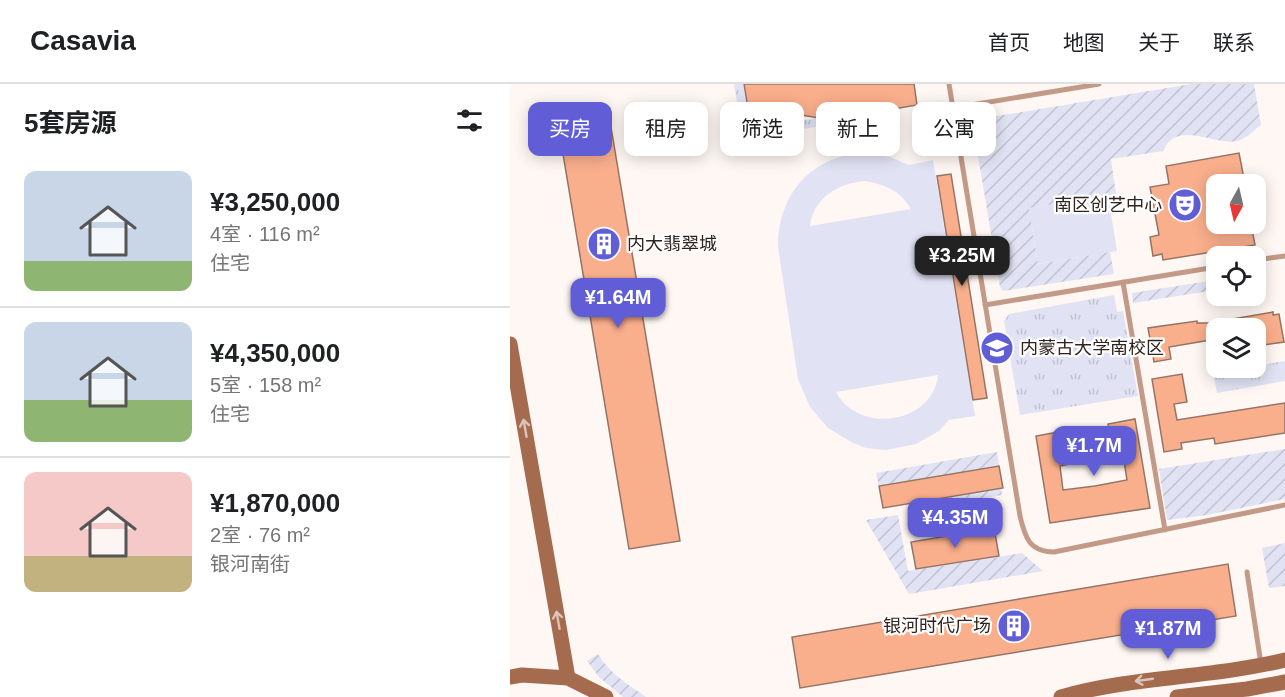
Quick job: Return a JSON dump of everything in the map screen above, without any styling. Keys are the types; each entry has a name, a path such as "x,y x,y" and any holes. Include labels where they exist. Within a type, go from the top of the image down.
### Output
{"main road":[{"path":"510,344 568,678"},
{"path":"1061,697 1138,681 1261,666 1285,660"},
{"path":"510,677 522,675 568,678 606,697"},
{"path":"1177,697 1247,693 1285,682"}],"lane":[{"path":"949,84 952,102"},
{"path":"990,102 1099,84"},
{"path":"961,156 1020,516 1025,536 1033,547 1042,552 1054,552 1285,506"},
{"path":"1266,259 1285,256"},
{"path":"985,305 1206,269"},
{"path":"1123,282 1165,530"},
{"path":"1247,572 1261,666"}],"green space":[{"path":"734,84 743,84 746,102 737,102"},
{"path":"1191,84 1254,84 1261,125 1237,141 1228,142 1187,135 1169,142 1163,151 1111,159 1116,194 1029,208 1038,264 1110,252 1114,274 1003,291 1000,287 978,156 996,156 996,116"},
{"path":"816,118 816,127 804,129 804,120"},
{"path":"845,156 884,156 909,165 933,160 975,416 949,420 939,431 916,444 886,450 866,448 853,443 828,428 810,407 798,379 778,247 780,227 784,210 802,180 815,169","holes":["863,181 878,184 897,193 911,209 810,226 816,208 828,194 836,189","938,375 933,392 923,404 910,413 894,418 877,418 861,414 847,406 836,392"]},
{"path":"1108,195 1117,251 1038,264 1029,208"},
{"path":"1206,282 1206,292 1133,303 1132,293"},
{"path":"1114,295 1117,312 1123,311 1138,396 1020,415 1004,321 1009,314"},
{"path":"1285,361 1285,381 1217,393 1214,378 1266,378 1266,364"},
{"path":"1285,449 1285,499 1207,515 1167,520 1159,469"},
{"path":"997,452 999,466 879,486 876,473"},
{"path":"1001,488 1002,495 910,511 909,504"},
{"path":"898,515 908,571 1022,553 1043,571 909,594 866,520"},
{"path":"1285,543 1285,586 1269,588 1262,548"},
{"path":"598,654 614,673 646,697 623,697 599,677 587,661"}],"building":[{"path":"744,84 914,84 917,102 912,102 912,106 900,108 900,102 816,102 816,118 804,116 804,102 747,102"},
{"name":"内大翡翠城","path":"612,133 680,541 629,549 563,156 612,156"},
{"name":"南区创艺中心","path":"1239,153 1243,174 1206,174 1206,234 1253,234 1255,245 1206,246 1206,253 1163,260 1162,254 1153,256 1150,237 1159,235 1150,187 1169,184 1166,166"},
{"path":"951,174 987,398 973,400 937,176"},
{"path":"1273,312 1273,315 1279,314 1284,342 1266,345 1266,318 1238,318"},
{"path":"1197,321 1197,323 1206,323 1206,341 1169,347 1171,359 1154,362 1148,328"},
{"path":"1182,374 1187,402 1174,404 1177,420 1285,403 1285,433 1215,444 1214,438 1181,443 1182,449 1164,452 1152,379"},
{"path":"1135,419 1150,508 1050,523 1036,436 1064,431 1064,437 1069,436 1074,463 1060,466 1063,490 1095,486 1127,480 1123,455 1109,458 1105,430 1109,429 1108,424"},
{"path":"999,466 1003,488 883,508 879,486"},
{"path":"994,528 999,556 916,569 911,542"},
{"name":"银河时代广场","path":"1228,564 1236,616 800,688 792,637"}],"place":[{"name":"南区创艺中心","path":"1185,205"},
{"name":"内大翡翠城","path":"604,244"},
{"name":"内蒙古大学南校区","path":"997,348"},
{"name":"银河时代广场","path":"1014,626"}]}
